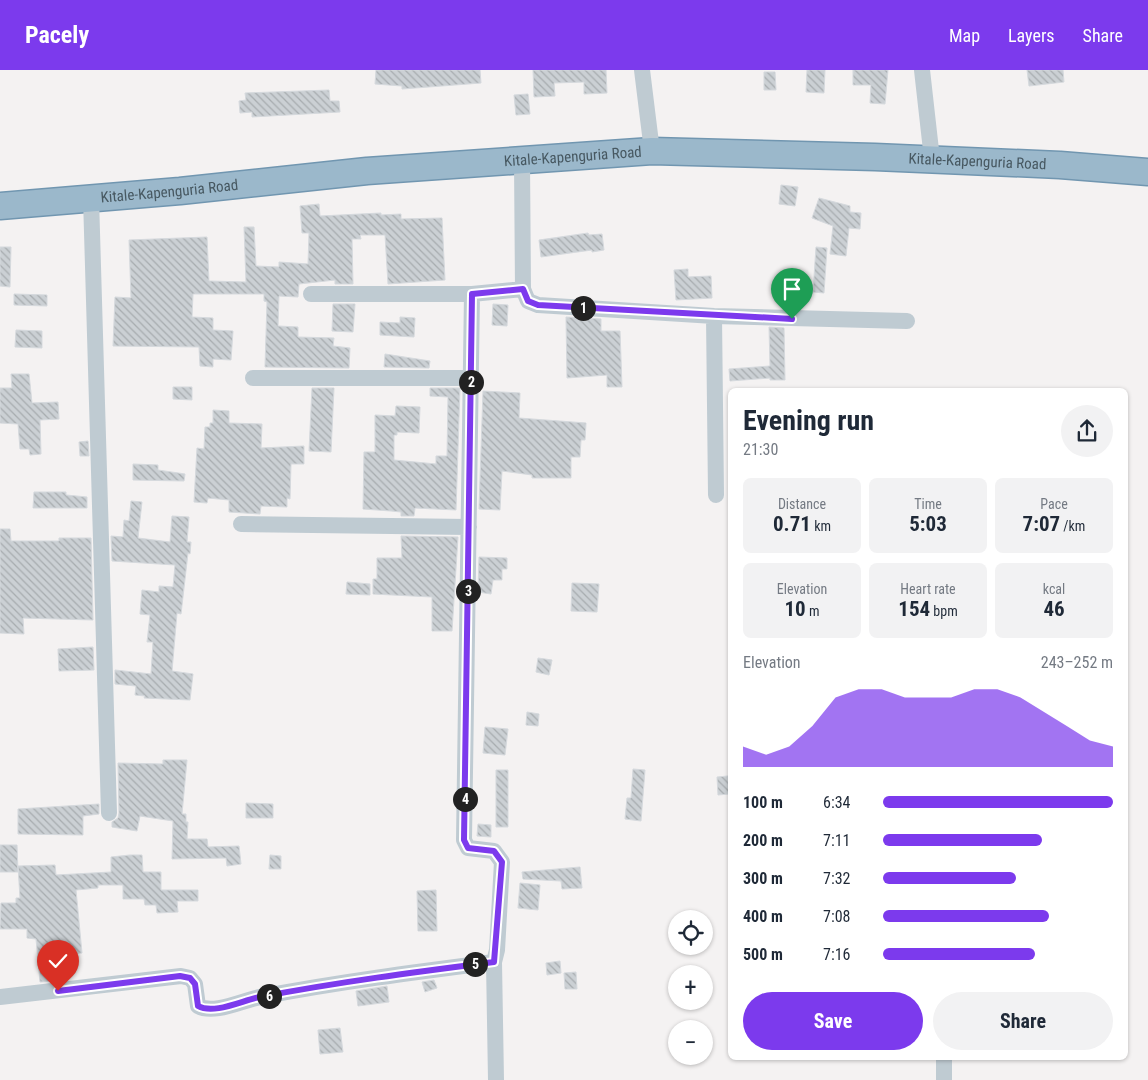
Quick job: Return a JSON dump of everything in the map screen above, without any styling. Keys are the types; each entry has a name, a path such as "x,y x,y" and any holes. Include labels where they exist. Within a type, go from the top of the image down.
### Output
{"highway":[{"name":"Kitale-Kapenguria Road","path":"0,206 367,171 522,162 652,151 932,159 1148,172"}],"street":[{"path":"642,70 652,151"},
{"path":"922,70 932,159"},
{"path":"522,162 523,289 528,301 538,305 714,316 907,321"},
{"path":"90,198 109,813"},
{"path":"311,294 472,294 523,289"},
{"path":"472,294 464,840 468,848 494,851 502,862 494,962 496,1080"},
{"path":"714,316 716,495"},
{"path":"254,378 471,378"},
{"path":"241,524 469,526"},
{"path":"0,997 180,976 190,978 195,984 198,1006 210,1008 259,997 384,976 494,962"},
{"path":"944,1060 944,1080"}],"building":[{"path":"376,70 480,70 481,83 402,89 402,86 375,84"},
{"path":"533,70 606,70 607,93 584,94 584,82 554,83 555,96 534,97"},
{"path":"807,70 825,70 824,93 806,92"},
{"path":"853,70 888,70 885,104 870,103 871,85 853,85"},
{"path":"1027,70 1063,70 1064,82 1029,86"},
{"path":"764,72 775,72 776,90 764,90"},
{"path":"329,90 330,101 339,101 340,112 252,117 252,112 240,113 239,101 246,100 245,93"},
{"path":"528,94 530,114 516,115 514,95"},
{"path":"781,185 798,187 795,206 779,204"},
{"path":"819,198 850,206 850,212 861,213 860,229 849,228 846,256 830,254 833,226 812,218"},
{"path":"319,204 320,216 381,213 381,215 401,214 401,219 442,218 445,280 388,284 385,235 360,235 361,239 352,239 353,284 335,284 335,280 299,284 298,297 279,296 278,326 298,327 298,337 334,338 333,346 350,348 349,368 265,367 267,302 264,301 264,294 193,294 192,317 213,318 213,330 233,331 231,360 213,359 213,367 200,366 199,347 113,346 115,297 131,298 129,240 207,237 209,281 246,282 244,227 254,227 256,266 279,267 279,262 308,264 309,233 302,233 300,206"},
{"path":"588,233 589,235 602,234 604,250 541,257 539,240"},
{"path":"0,247 11,247 10,287 0,286"},
{"path":"816,247 827,248 824,293 813,292"},
{"path":"688,269 688,277 711,276 712,298 676,300 674,270"},
{"path":"14,294 47,295 47,306 14,305"},
{"path":"333,304 355,304 353,332 332,331"},
{"path":"493,304 508,305 507,326 492,325"},
{"path":"400,317 415,318 414,337 380,335 380,322 400,323"},
{"path":"566,317 601,319 601,331 620,331 622,387 607,387 607,375 567,378"},
{"path":"769,327 784,328 785,380 770,380 770,378 730,381 729,369 770,366"},
{"path":"16,330 42,331 42,348 15,347"},
{"path":"385,354 430,361 429,368 384,367"},
{"path":"11,374 29,374 32,403 58,402 59,419 40,420 41,454 30,455 29,449 20,449 18,424 0,423 0,388 12,388"},
{"path":"173,387 192,387 192,400 173,399"},
{"path":"312,388 334,388 331,452 309,451"},
{"path":"430,388 460,388 456,510 415,508 414,516 401,516 401,512 363,509 364,452 375,452 375,415 395,416 396,406 420,407 419,433 397,432 397,435 394,435 394,460 436,464 436,456 447,456 448,397 430,396"},
{"path":"483,391 520,393 519,418 586,423 585,440 581,440 580,457 571,457 571,478 532,478 532,475 502,471 500,510 479,509"},
{"path":"213,410 229,411 229,423 262,424 261,448 304,446 304,464 291,464 290,499 287,498 287,507 261,506 260,514 229,512 229,500 208,498 207,503 194,502 197,448 204,449 205,427 210,427 210,423 213,423"},
{"path":"88,441 89,456 80,456 79,442"},
{"path":"133,464 158,465 158,470 185,474 184,481 133,480"},
{"path":"34,492 66,492 66,495 87,497 87,508 33,508"},
{"path":"131,501 142,502 138,538 170,542 172,516 189,517 187,542 191,542 190,554 188,553 181,614 177,613 172,671 193,674 190,700 144,698 145,696 135,695 136,686 115,684 115,670 151,674 153,642 147,642 150,615 140,614 142,590 159,592 159,586 173,587 175,565 112,561 111,536 123,537 124,520 129,521"},
{"path":"0,529 10,529 11,541 59,541 59,538 91,538 93,620 23,618 24,634 0,633"},
{"path":"401,536 458,537 452,631 432,631 432,597 373,594 373,579 377,579 377,558 402,558"},
{"path":"479,557 507,558 507,569 502,569 502,580 493,580 491,594 478,592"},
{"path":"347,582 370,584 370,595 346,594"},
{"path":"572,583 599,584 597,612 571,611"},
{"path":"93,647 94,670 59,671 58,649"},
{"path":"538,658 552,660 549,675 536,672"},
{"path":"527,712 539,714 538,726 526,725"},
{"path":"485,727 508,729 505,755 483,753"},
{"path":"163,760 187,760 182,814 186,814 186,822 188,822 187,839 207,839 208,847 239,846 241,864 227,866 226,858 172,859 173,821 140,816 137,831 112,827 112,822 118,818 119,813 118,763 163,764"},
{"path":"633,769 645,770 641,821 625,819 627,798 631,798"},
{"path":"496,770 508,770 508,827 496,827"},
{"path":"728,776 728,794 718,795 717,777"},
{"path":"246,803 273,804 273,818 246,818"},
{"path":"99,804 99,814 83,816 83,835 18,834 18,809"},
{"path":"478,824 491,825 491,837 477,836"},
{"path":"0,845 17,845 18,872 0,872"},
{"path":"142,855 143,872 161,872 161,890 198,890 198,901 177,901 178,912 157,913 156,905 145,905 144,899 123,899 123,885 98,885 98,888 76,890 82,953 51,956 53,981 40,982 36,939 27,938 27,929 0,929 1,903 16,903 16,898 20,898 18,866 55,865 56,875 111,872 111,857"},
{"path":"270,855 281,856 281,869 269,869"},
{"path":"580,867 582,888 562,889 561,881 523,879 522,872"},
{"path":"520,883 540,885 538,910 518,908"},
{"path":"436,890 437,931 418,931 417,891"},
{"path":"560,961 561,973 547,975 546,963"},
{"path":"576,972 577,989 565,989 564,973"},
{"path":"434,980 437,988 425,992 422,982"},
{"path":"387,986 389,1002 358,1006 356,991"},
{"path":"340,1028 343,1052 320,1054 318,1030"}],"route":[{"path":"58,991 180,976 190,978 195,984 198,1006 210,1008 259,997 384,976 494,962 497,950 502,862 494,851 468,848 464,840 472,294 523,289 528,301 538,305 792,319"}]}
